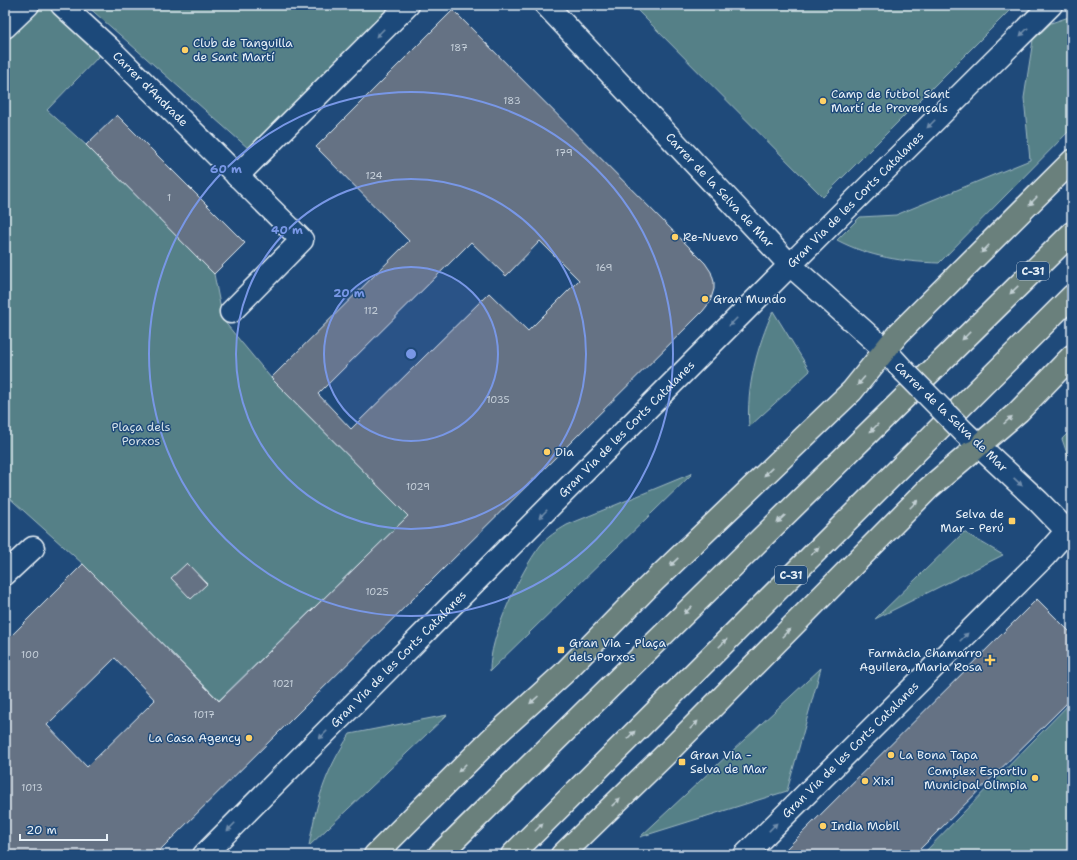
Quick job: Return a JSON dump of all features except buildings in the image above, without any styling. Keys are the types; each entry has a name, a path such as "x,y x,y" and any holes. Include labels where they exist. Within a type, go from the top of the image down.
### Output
{"main road":[{"path":"375,855 490,740 563,674 648,587 852,391 898,334 1072,161"},
{"name":"C-31","path":"439,855 1072,233"},
{"name":"C-31","path":"512,855 1072,296"},
{"path":"562,855 669,751 929,488 972,439 1018,412 1072,356"}],"street":[{"path":"5,27 28,5"},
{"name":"Carrer d'Andrade","path":"62,5 109,48 302,240 231,312"},
{"path":"237,176 408,5"},
{"name":"Carrer de la Selva de Mar","path":"546,5 789,264 885,350 972,439 1070,530"},
{"name":"Gran Via de les Corts Catalanes","path":"204,855 789,264 1051,5"},
{"name":"Gran Via de les Corts Catalanes","path":"745,855 1070,530"},
{"path":"5,574 33,548"}],"green space":[{"name":"Plaça dels Porxos","path":"34,5 56,5 103,52 47,110 86,145 214,274 223,320 271,378 408,516 219,700 83,564 5,494 5,34"},
{"path":"86,5 392,5 248,148"},
{"name":"Camp de futbol Sant Martí de Provençals","path":"632,5 1015,5 823,197"},
{"path":"1072,16 1072,128 939,263 886,258 861,251 837,240 860,217 896,215 1030,160 1024,98 1033,40 1051,23"},
{"path":"773,311 810,371 749,427 749,397 751,382 762,339"},
{"path":"1072,429 1072,468 1062,439"},
{"path":"693,473 490,671 491,657 495,641 507,606 532,557 546,540 567,525"},
{"path":"964,532 1003,555 875,619"},
{"path":"821,668 787,791 640,837"},
{"name":"Complex Esportiu Municipal Olimpia","path":"1072,701 1072,855 922,855"},
{"path":"447,715 309,846 315,815 323,788 341,748 350,734"}],"place":[{"name":"Club de Tanguilla de Sant Martí","path":"185,50"},
{"name":"Camp de futbol Sant Martí de Provençals","path":"823,101"},
{"name":"Re-Nuevo","path":"675,237"},
{"name":"Gran Mundo","path":"705,299"},
{"name":"Dia","path":"547,452"},
{"name":"Selva de Mar - Perú","path":"1012,521"},
{"name":"Gran Via - Plaça dels Porxos","path":"561,650"},
{"name":"Farmàcia Chamarro Aguilera, Maria Rosa","path":"990,660"},
{"name":"La Casa Agency","path":"249,738"},
{"name":"La Bona Tapa","path":"891,755"},
{"name":"Gran Via - Selva de Mar","path":"682,762"},
{"name":"Complex Esportiu Municipal Olimpia","path":"1035,778"},
{"name":"Xixi","path":"865,781"},
{"name":"India Mobil","path":"823,826"}]}
